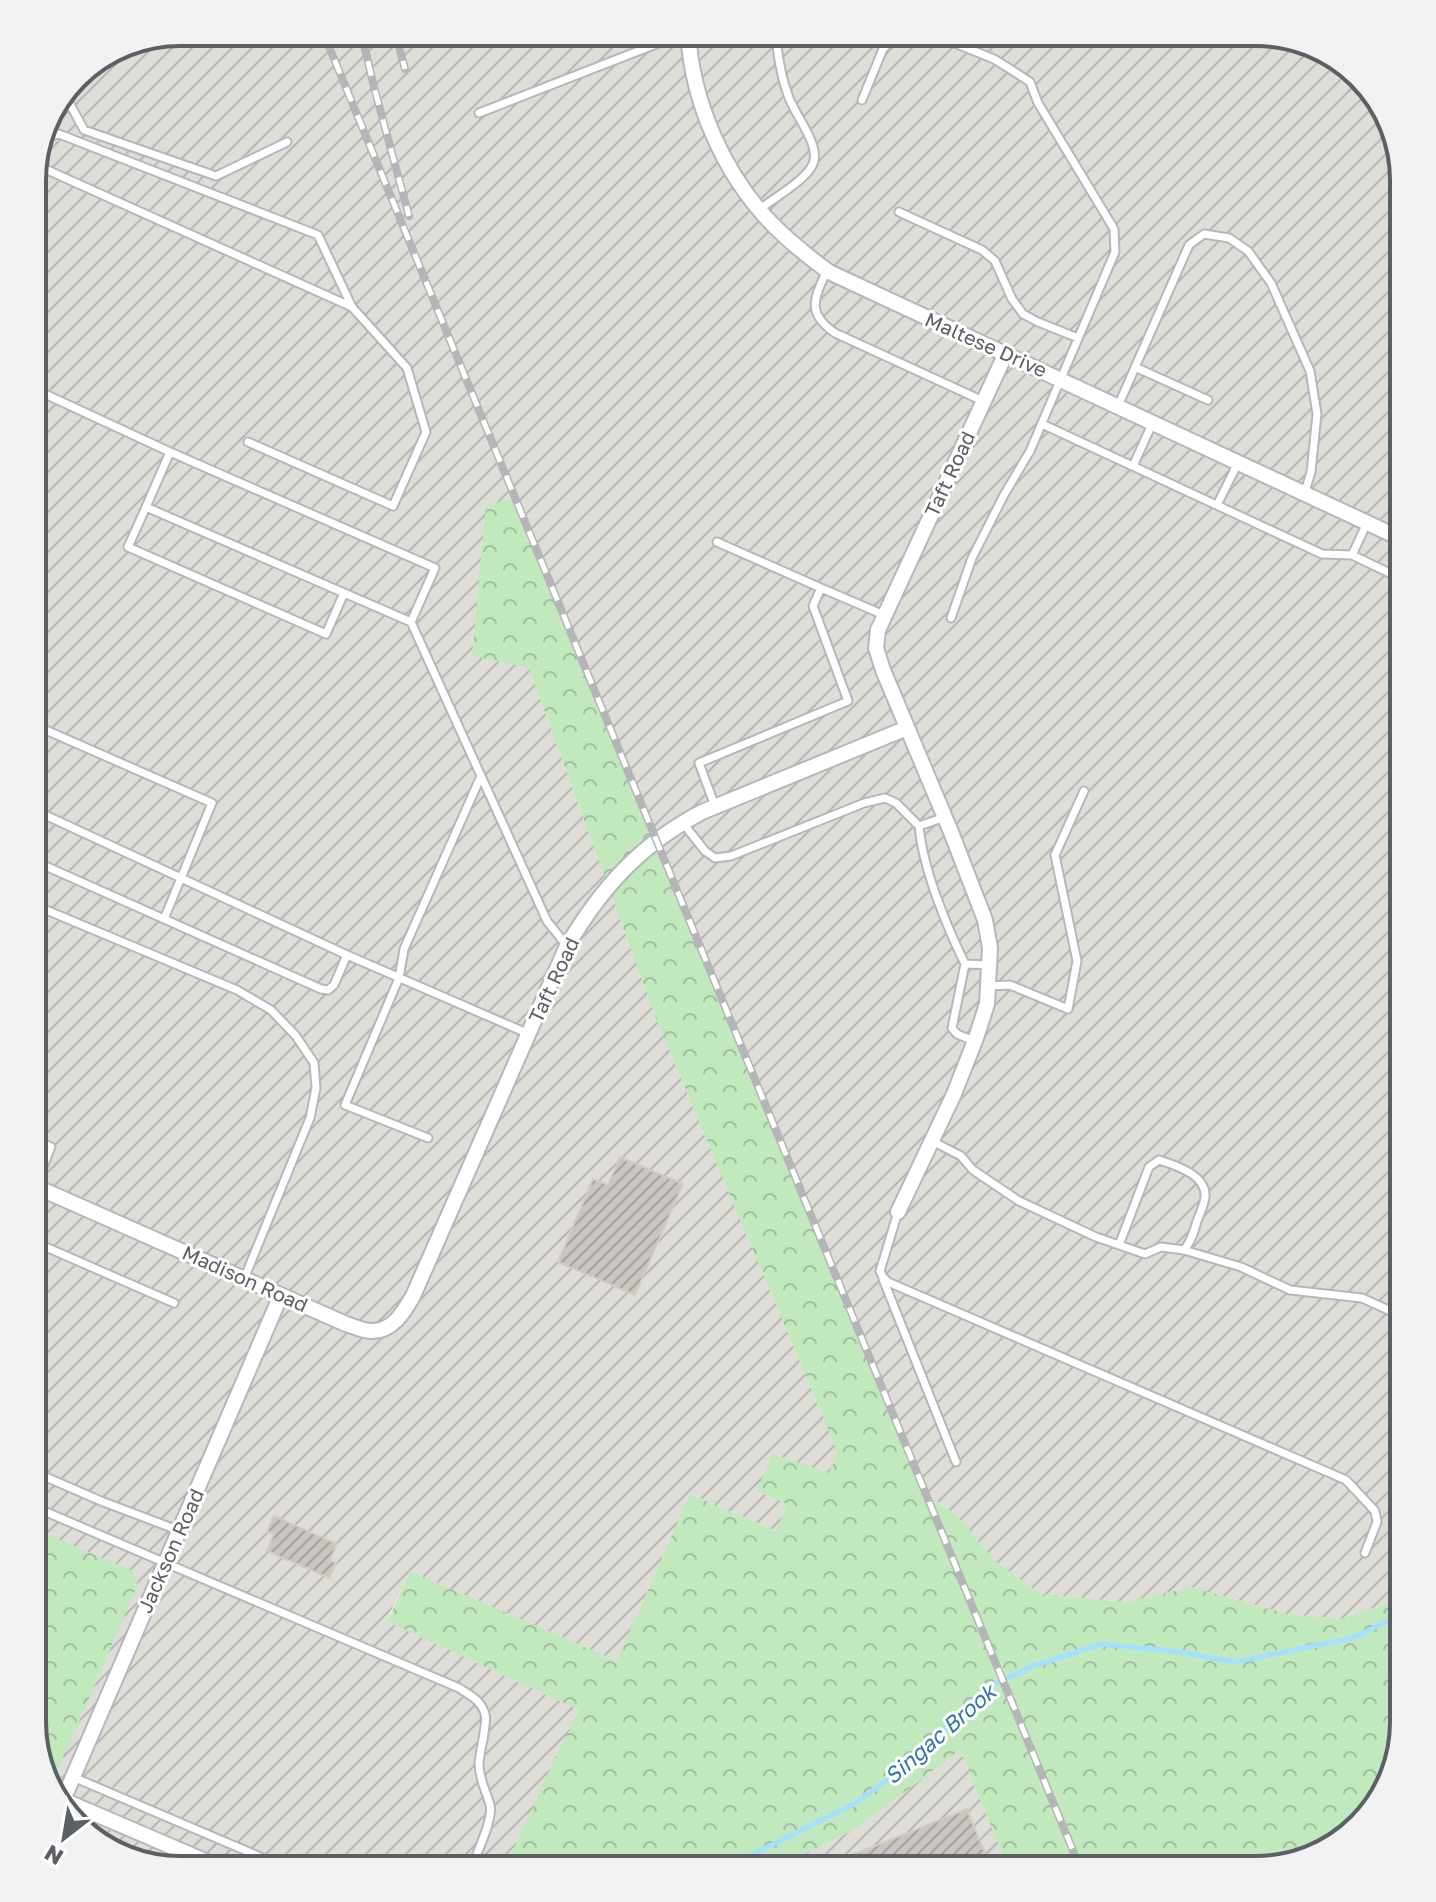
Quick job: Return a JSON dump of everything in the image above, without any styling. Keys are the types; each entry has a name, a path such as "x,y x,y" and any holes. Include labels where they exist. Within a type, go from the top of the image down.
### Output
{"street":[{"name":"Maltese Drive","path":"690,46 701,102 728,165 772,223 827,270 1390,534"},
{"name":"Taft Road","path":"898,1212 954,1094 987,1004 990,948 985,920 883,670 876,648 878,630 1006,353"},
{"name":"Taft Road","path":"429,1261 567,946 600,896 621,871 682,822 907,728"},
{"name":"Madison Road","path":"46,1190 346,1324 371,1331 389,1327 403,1314 429,1261"},
{"name":"Jackson Road","path":"65,1790 281,1295"},
{"path":"104,1820 192,1856"}],"lane":[{"path":"479,113 652,46"},
{"path":"760,209 807,174 813,165 815,153 789,99 780,71 777,46"},
{"path":"862,100 886,46"},
{"path":"951,618 972,558 1030,451 1115,252 1114,229 1038,103 1030,82 994,59 962,46"},
{"path":"70,104 84,130 216,176 287,142"},
{"path":"54,135 59,134 318,235 352,307 407,368 426,432 393,506 248,442"},
{"path":"46,170 352,307"},
{"path":"899,212 982,250 995,261 1012,299 1023,314 1078,338"},
{"path":"1118,406 1189,245 1204,234 1229,238 1248,251 1271,283 1310,371 1317,414 1311,472 1304,495"},
{"path":"827,270 814,298 816,313 822,324 835,333 983,401"},
{"path":"1135,367 1208,400"},
{"path":"46,394 435,568 411,622"},
{"path":"1133,466 1153,422"},
{"path":"1042,424 1322,554 1352,555 1390,573"},
{"path":"170,452 128,547 326,634 344,593"},
{"path":"1217,505 1238,463"},
{"path":"146,507 411,622 547,921 567,946"},
{"path":"1352,555 1367,523"},
{"path":"717,542 884,615"},
{"path":"715,806 699,763 848,701 813,606 821,588"},
{"path":"46,730 212,803 164,919"},
{"path":"428,1138 345,1105 399,978 404,949 482,776"},
{"path":"988,986 1010,985 1068,1009 1077,961 1055,855 1084,791"},
{"path":"682,822 705,851 715,858 731,856 864,803 885,798 896,803 919,826 921,847 941,908 965,964 952,1028 957,1034 974,1041"},
{"path":"46,815 347,955 529,1034"},
{"path":"919,826 945,817"},
{"path":"46,866 321,989 328,990 334,985 347,955"},
{"path":"46,910 237,990 271,1010 296,1036 314,1063 316,1088 310,1118 244,1279"},
{"path":"965,964 990,965"},
{"path":"932,1141 961,1156 973,1170 1019,1201 1096,1237 1145,1254 1161,1247 1184,1250 1241,1267 1290,1290 1362,1298 1390,1311"},
{"path":"1119,1245 1149,1167 1159,1160 1190,1173 1204,1190 1205,1198 1193,1235 1184,1250"},
{"path":"898,1212 880,1271 956,1462"},
{"path":"46,1247 174,1303"},
{"path":"883,1277 965,1316 1346,1480 1375,1511 1377,1522 1365,1553"},
{"path":"46,1477 180,1531"},
{"path":"46,1512 459,1688 479,1701 487,1717 479,1766 491,1808 476,1856"},
{"path":"73,1777 258,1856"}],"shaded area":[{"path":"180,46 1264,46 1299,53 1323,64 1351,85 1376,121 1385,146 1390,180 1390,1602 1341,1619 1287,1614 1191,1587 1127,1602 1040,1594 994,1560 958,1517 929,1495 517,498 529,668 657,1021 838,1453 829,1473 787,1504 776,1531 690,1494 617,1661 410,1571 386,1621 579,1710 511,1856 163,1855 129,1846 104,1832 104,1798 71,1798 60,1781 53,1765 46,1722 46,172 56,129 69,106 85,85 129,56"},
{"path":"960,1750 1003,1856 800,1856 857,1828"}],"green space":[{"path":"516,498 929,1495 958,1517 994,1560 1040,1594 1127,1602 1191,1587 1287,1614 1341,1619 1390,1602 1390,1722 1385,1756 1380,1773 1362,1803 1351,1817 1330,1833 1299,1849 1273,1855 1003,1856 960,1750 857,1828 800,1856 510,1856 579,1710 386,1621 410,1571 617,1661 690,1494 776,1531 787,1504 756,1491 773,1454 829,1473 838,1453 657,1021 529,668 472,656 486,505"},
{"path":"46,1534 133,1571 138,1584 59,1769 53,1765 46,1722"}],"building":[{"path":"620,1157 683,1184 635,1295 558,1262 593,1179 608,1185"},
{"path":"274,1516 337,1544 330,1560 336,1563 329,1578 267,1551 274,1534 267,1532"},
{"path":"967,1809 986,1856 852,1856"}],"waterway":[{"name":"Singac Brook","path":"749,1856 852,1805 913,1762 959,1713 993,1685 1033,1666 1102,1644 1172,1651 1235,1662 1353,1638 1390,1620"}],"railway":[{"path":"329,46 1075,1856"},
{"path":"364,46 409,216"},
{"path":"399,46 405,69"}]}
